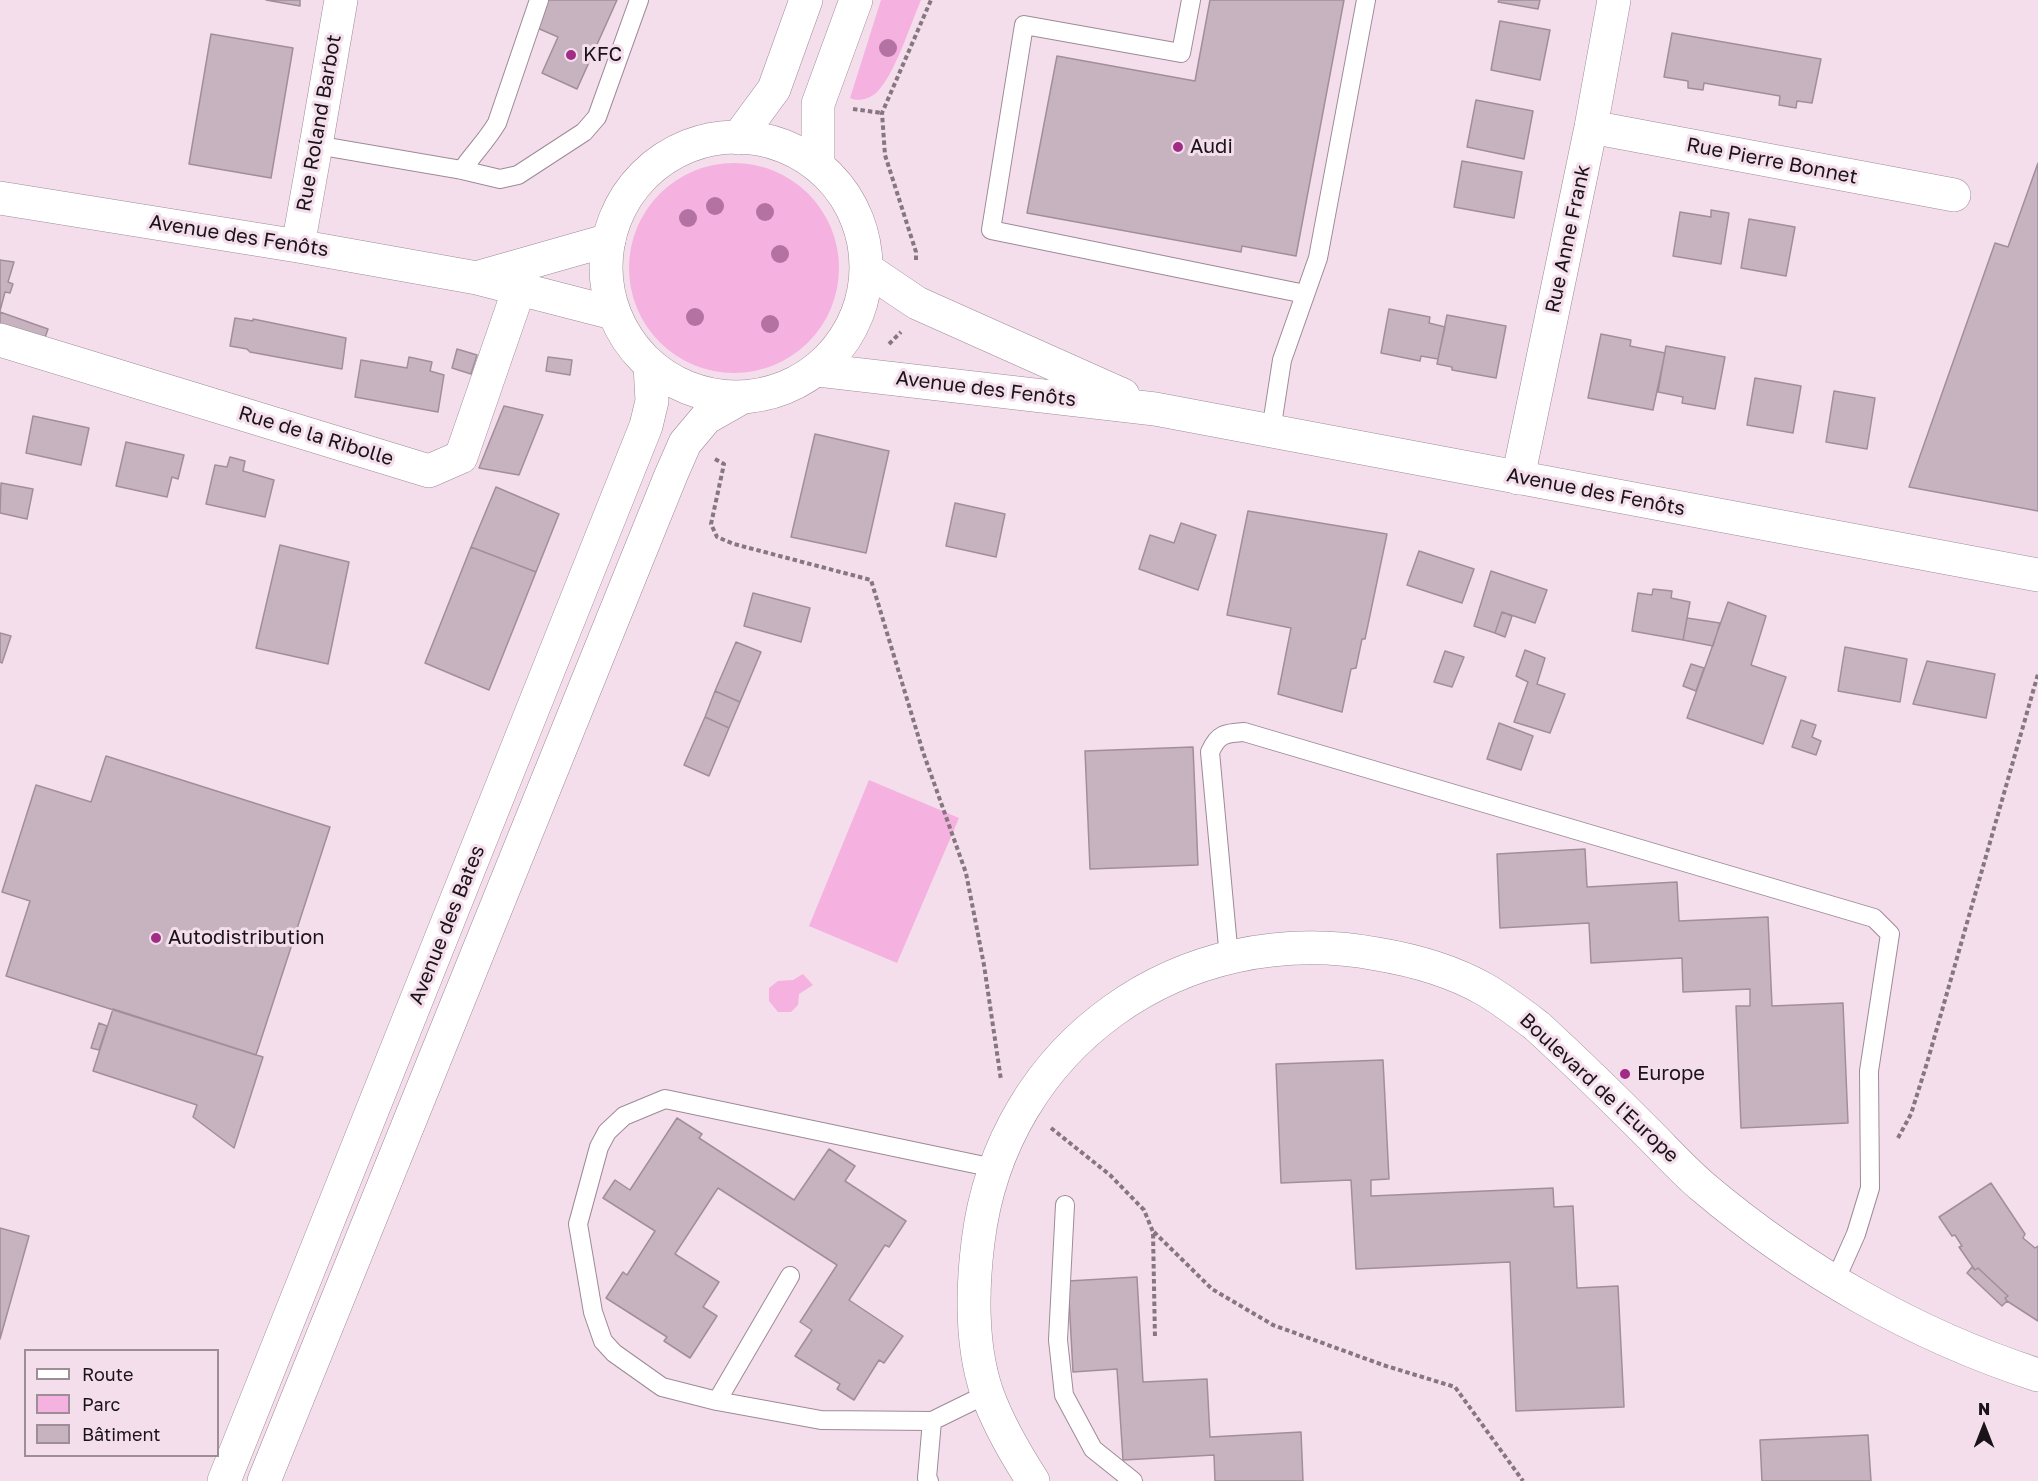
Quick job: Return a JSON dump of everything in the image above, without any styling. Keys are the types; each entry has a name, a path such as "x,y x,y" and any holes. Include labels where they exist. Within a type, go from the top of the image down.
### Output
{"main road":[{"name":"Rue Roland Barbot","path":"298,246 341,0"},
{"path":"738,138 774,89 806,0"},
{"path":"818,164 818,104 856,0"},
{"name":"Rue Anne Frank","path":"1518,478 1591,127 1614,0"},
{"name":"Rue Pierre Bonnet","path":"1591,127 1953,195"},
{"path":"738,138 763,140 793,150 818,164 846,195 862,231 867,270 864,299 854,325 838,350 818,370 783,389 743,398 710,395 678,384 650,365 633,347 613,313 607,283 606,261 609,240 618,213 633,188 653,167 676,152 703,141 738,138"},
{"name":"Avenue des Fenôts","path":"0,198 298,246 477,278 613,313"},
{"name":"Avenue des Fenôts","path":"477,278 609,240"},
{"name":"Avenue des Fenôts","path":"867,270 917,303 1155,409"},
{"name":"Rue de la Ribolle","path":"0,340 429,471 461,457 519,289"},
{"name":"Avenue des Bates","path":"224,1481 646,426 652,402 650,365"},
{"name":"Avenue des Fenôts","path":"818,370 1155,409 2038,575"},
{"name":"Avenue des Bates","path":"264,1481 685,443 706,418 743,398"},
{"name":"Boulevard de l'Europe","path":"1033,1481 1007,1437 987,1394 977,1349 974,1285 981,1220 994,1168 1024,1107 1057,1060 1103,1018 1164,979 1229,958 1269,950 1301,948 1364,951 1428,966 1483,988 1537,1026 1702,1186 1788,1250 1835,1281 1913,1324 1989,1358 2038,1375"}],"lane":[{"path":"462,170 497,123 539,0"},
{"path":"316,145 462,170 500,179 518,175 584,132 597,117 639,0"},
{"path":"1191,0 1181,53 1024,25 991,230 1305,294"},
{"path":"1271,431 1282,360 1317,258 1366,0"},
{"path":"1229,958 1210,752 1215,740 1226,733 1244,732 1874,918 1890,934 1869,1071 1870,1188 1856,1233 1835,1281"},
{"path":"987,1394 932,1421 821,1420 717,1401 662,1387 614,1353 603,1341 593,1312 578,1224 599,1147 607,1132 624,1116 665,1099 994,1168"},
{"path":"1065,1205 1058,1340 1064,1395 1093,1449 1132,1481"},
{"path":"717,1401 790,1276"},
{"path":"929,1481 927,1478 932,1421"}],"path":[{"path":"875,376 883,350 911,321 917,303 916,252 885,154 882,113 931,0"},
{"path":"685,443 724,464 711,524 717,537 734,544 871,580 923,752 966,873 984,965 1003,1095 1024,1107 1110,1175 1144,1210 1153,1232 1155,1339"},
{"path":"1896,1142 1911,1114 1927,1063 2038,674"},
{"path":"1153,1232 1212,1289 1273,1325 1383,1365 1455,1387 1523,1481"}],"green space":[{"path":"881,0 921,0 896,63 883,85 870,97 860,100 853,99 850,98"},
{"path":"734,163 754,165 774,171 792,181 808,194 821,210 831,228 837,248 839,268 837,288 831,308 821,326 808,342 792,355 774,365 754,371 734,373 714,371 694,365 676,355 660,342 647,326 637,308 631,288 629,268 631,248 637,228 647,210 660,194 676,181 694,171 714,165"},
{"path":"869,780 959,818 897,963 809,926"},
{"path":"803,974 813,985 799,994 798,1005 791,1012 778,1012 769,1001 769,988 778,981 793,980"}],"building":[{"path":"266,0 300,0 300,6"},
{"name":"KFC","path":"546,0 617,0 577,89 542,73 558,37 535,27"},
{"name":"Audi","path":"1210,0 1344,0 1296,256 1242,246 1241,252 1027,213 1057,56 1195,81"},
{"path":"1499,0 1540,0 1538,9 1498,2"},
{"path":"1500,21 1550,30 1540,80 1491,70"},
{"path":"1672,33 1821,59 1812,103 1797,101 1796,108 1779,105 1780,96 1704,83 1703,90 1688,88 1688,81 1664,77"},
{"path":"211,34 293,48 271,178 189,164"},
{"path":"1476,100 1533,111 1524,159 1467,147"},
{"path":"1462,161 1522,172 1514,218 1454,207"},
{"path":"2038,163 2038,511 1909,487 1995,243 2008,247"},
{"path":"1711,210 1729,213 1721,264 1673,256 1680,212 1711,217"},
{"path":"1749,219 1795,227 1786,276 1741,268"},
{"path":"0,260 14,262 8,282 13,284 10,293 5,292 0,311"},
{"path":"1389,309 1430,317 1429,323 1445,327 1438,359 1421,356 1420,361 1381,353"},
{"path":"0,312 48,329 42,346 0,331"},
{"path":"1447,315 1506,326 1496,378 1452,370 1452,367 1437,364"},
{"path":"235,318 253,321 253,319 346,338 342,369 250,352 247,349 230,346"},
{"path":"1601,334 1631,340 1630,346 1665,353 1653,410 1588,398"},
{"path":"1666,346 1725,357 1715,409 1682,403 1683,397 1658,392"},
{"path":"457,349 477,355 471,374 452,368"},
{"path":"409,357 432,362 430,371 444,375 438,412 355,397 361,360 407,368"},
{"path":"548,357 572,360 570,375 546,371"},
{"path":"1755,378 1801,386 1793,433 1747,425"},
{"path":"1834,391 1875,398 1867,449 1826,442"},
{"path":"504,406 543,415 519,475 479,468"},
{"path":"33,416 89,428 81,465 26,453"},
{"path":"815,434 889,451 866,553 791,537"},
{"path":"126,442 184,455 178,479 172,477 167,497 116,486"},
{"path":"230,457 245,461 243,471 274,480 265,517 206,504 215,465 227,467"},
{"path":"1,483 33,489 27,519 0,513"},
{"path":"496,487 559,514 536,572 471,547"},
{"path":"955,503 1005,514 996,557 946,546"},
{"path":"1248,511 1387,534 1365,639 1362,639 1356,668 1351,669 1342,712 1278,694 1291,628 1227,615"},
{"path":"1181,523 1216,535 1198,590 1139,569 1150,535 1174,543"},
{"path":"280,545 349,562 328,664 256,648"},
{"path":"471,547 536,572 489,690 425,663"},
{"path":"1419,551 1474,569 1462,603 1407,585"},
{"path":"1491,571 1547,590 1535,623 1502,612 1495,633 1474,626"},
{"path":"1653,589 1672,591 1671,598 1690,602 1683,640 1632,631 1638,593 1652,595"},
{"path":"753,593 810,608 801,642 744,626"},
{"path":"1728,602 1766,616 1751,665 1786,677 1763,744 1687,718"},
{"path":"1502,612 1512,616 1505,637 1495,633"},
{"path":"1687,618 1720,623 1713,646 1683,640"},
{"path":"0,633 11,636 2,663 0,662"},
{"path":"736,642 761,652 740,702 715,691"},
{"path":"1845,647 1907,659 1900,702 1838,691"},
{"path":"1525,650 1545,658 1537,684 1565,694 1550,733 1514,722 1528,682 1516,676"},
{"path":"1445,651 1464,657 1452,687 1434,682"},
{"path":"1927,661 1995,674 1986,718 1913,704"},
{"path":"1691,664 1704,668 1696,691 1683,686"},
{"path":"715,691 740,702 729,728 705,717"},
{"path":"705,717 729,728 709,776 684,765"},
{"path":"1801,720 1816,725 1812,737 1821,741 1816,755 1792,747"},
{"path":"1499,723 1533,736 1521,770 1487,759"},
{"path":"1193,747 1198,865 1090,869 1085,751"},
{"name":"Autodistribution","path":"106,756 330,827 256,1055 6,976 30,901 2,892 36,785 91,802"},
{"path":"1585,849 1587,887 1677,882 1679,921 1768,917 1772,1006 1843,1003 1848,1123 1741,1128 1736,1006 1750,1006 1750,989 1683,992 1682,958 1591,963 1589,923 1500,928 1497,854"},
{"path":"113,1009 263,1057 234,1148 193,1117 197,1105 93,1071"},
{"path":"99,1023 107,1026 99,1050 91,1048"},
{"path":"1383,1060 1389,1179 1371,1180 1371,1196 1553,1188 1554,1207 1573,1206 1577,1288 1618,1286 1624,1407 1516,1411 1510,1262 1356,1269 1351,1180 1281,1183 1276,1064"},
{"path":"677,1118 702,1134 699,1138 794,1200 829,1149 855,1166 845,1181 906,1221 889,1247 885,1245 849,1300 903,1336 884,1363 879,1360 854,1400 837,1389 840,1384 795,1356 812,1330 800,1322 837,1265 718,1188 675,1254 719,1282 703,1307 717,1316 690,1358 664,1341 667,1337 606,1298 623,1272 627,1275 655,1231 603,1198 615,1180 630,1190"},
{"path":"1991,1183 2025,1234 2023,1238 2035,1248 2038,1246 2038,1321 2007,1301 2005,1298 2008,1296 1978,1268 1975,1270 1959,1247 1962,1246 1955,1235 1952,1236 1939,1217"},
{"path":"0,1228 29,1236 0,1339"},
{"path":"1972,1267 1975,1270 1978,1268 2008,1296 2002,1306 1967,1273"},
{"path":"1137,1277 1143,1382 1207,1379 1210,1437 1301,1432 1303,1481 1215,1481 1214,1455 1123,1460 1117,1369 1073,1372 1068,1281"},
{"path":"1868,1435 1871,1481 1762,1481 1760,1440"}],"place":[{"name":"KFC","path":"571,55"},
{"name":"Audi","path":"1178,147"},
{"name":"Autodistribution","path":"156,938"},
{"name":"Europe","path":"1625,1074"}]}
